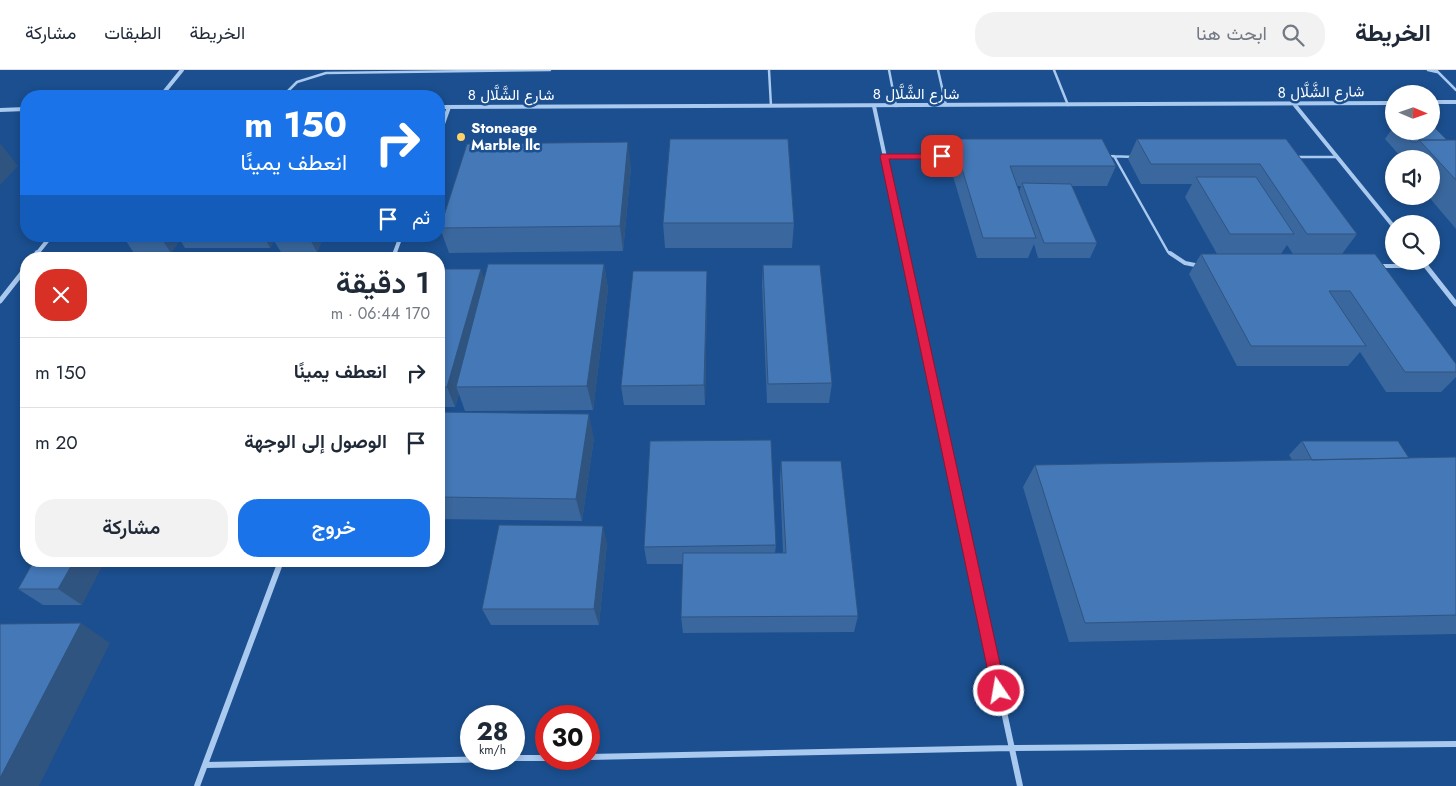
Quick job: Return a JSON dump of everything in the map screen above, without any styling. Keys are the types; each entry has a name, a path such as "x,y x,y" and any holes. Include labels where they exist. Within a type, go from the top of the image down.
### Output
{"street":[{"path":"166,90 182,70"},
{"path":"1440,102 1456,102"},
{"name":"شارع الشَّلَّال 8","path":"445,107 1385,103"},
{"path":"1294,104 1385,216"},
{"path":"874,106 1020,786"},
{"path":"445,118 449,107"},
{"path":"0,110 20,110"},
{"path":"38,252 46,242"},
{"path":"1429,270 1456,304"},
{"path":"0,301 20,276"},
{"path":"197,786 279,567"},
{"path":"600,757 1011,748 1456,744"},
{"path":"206,765 460,760"}],"lane":[{"path":"289,90 297,82 326,73 550,70"},
{"path":"768,70 771,106"},
{"path":"889,70 896,106"},
{"path":"938,70 946,106"},
{"path":"1054,70 1068,105"},
{"path":"1428,70 1436,71 1456,90"},
{"path":"884,156 954,156"},
{"path":"1104,156 1143,156"},
{"path":"1114,156 1168,252 1185,263 1206,267"},
{"path":"1288,157 1337,157"},
{"path":"1376,266 1385,266"}],"building":[{"path":"1440,133 1447,140 1440,140"},
{"path":"670,139 788,139 794,223 663,223"},
{"path":"953,139 1102,139 1116,166 1010,166 1036,238 983,238"},
{"path":"1137,139 1286,139 1357,234 1307,234 1260,164 1151,164"},
{"path":"1419,140 1456,140 1456,180 1440,163 1440,150 1428,150"},
{"path":"628,142 620,226 445,228 445,212 467,144"},
{"path":"1196,177 1256,177 1294,234 1230,234"},
{"path":"1022,183 1071,184 1097,243 1044,243"},
{"path":"1201,254 1375,254 1456,364 1456,372 1405,372 1350,291 1329,291 1366,346 1251,346"},
{"path":"488,264 604,264 587,386 456,387"},
{"path":"763,265 820,265 832,383 768,384"},
{"path":"445,269 481,269 447,387 445,387"},
{"path":"633,271 707,271 704,385 621,386"},
{"path":"445,412 589,414 576,499 445,497"},
{"path":"771,440 776,545 644,547 650,441"},
{"path":"1302,441 1398,441 1409,458 1312,460"},
{"path":"1456,457 1456,615 1085,623 1035,465"},
{"path":"781,461 841,461 858,616 681,617 683,553 786,553"},
{"path":"499,525 603,526 594,609 482,609"},
{"path":"31,567 71,567 58,589 18,589"},
{"path":"81,623 0,778 0,624"}],"place":[{"name":"Stoneage Marble llc","path":"461,137"}],"route":[{"path":"942,156 884,156 999,691"}]}
